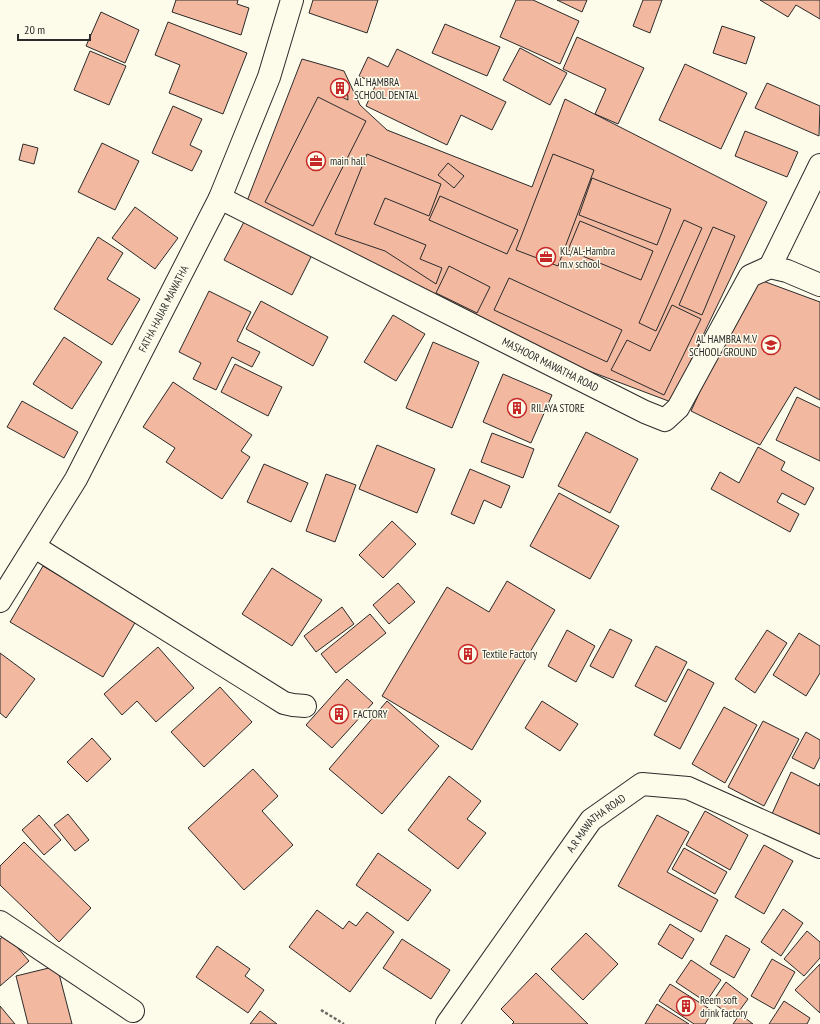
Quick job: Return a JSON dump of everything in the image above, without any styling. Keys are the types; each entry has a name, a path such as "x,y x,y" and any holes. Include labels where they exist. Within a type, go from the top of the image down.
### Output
{"street":[{"name":"FATHA HAJIAR MAWATHA","path":"0,601 35,548 76,479 220,198 269,77 292,0"},
{"path":"820,165 770,267 787,271 820,285"},
{"name":"MASHOOR MAWATHA ROAD","path":"220,198 645,412 665,420 678,408 750,276 770,267"},
{"path":"35,548 284,702 293,706 304,706"},
{"name":"A.R MAWATHA ROAD","path":"447,1024 591,820 642,784 688,788 820,847"},
{"path":"0,922 133,1011"}],"path":[{"path":"321,1010 344,1024"}],"building":[{"path":"176,0 238,0 237,4 249,8 241,35 172,12"},
{"path":"313,0 378,0 367,33 309,13"},
{"path":"516,0 533,0 579,21 560,64 500,37"},
{"path":"557,0 587,0 582,12"},
{"path":"643,0 662,0 650,33 633,26"},
{"path":"760,0 820,0 820,19 796,5 788,17"},
{"path":"101,12 139,30 125,63 86,46"},
{"path":"168,22 247,53 223,114 169,93 180,65 155,55"},
{"path":"445,24 500,47 487,76 432,53"},
{"path":"722,26 755,37 746,64 713,53"},
{"path":"577,37 644,68 618,124 595,114 606,89 563,69"},
{"path":"520,48 567,73 550,105 503,80"},
{"path":"397,49 506,102 492,130 461,115 447,145 366,106 376,84 359,76 368,57 388,67"},
{"path":"90,51 126,66 109,105 74,90"},
{"name":"KL/AL-Hambra m.v school","path":"302,59 344,71 360,105 387,130 532,187 565,99 767,202 671,402 560,360 247,201"},
{"path":"685,64 747,93 721,149 659,120"},
{"name":"AL HAMBRA SCHOOL DENTAL","path":"336,80 347,85 348,100 331,92"},
{"path":"767,83 820,106 819,136 755,108"},
{"name":"main hall","path":"318,97 366,121 313,226 265,202"},
{"path":"173,106 202,119 190,145 202,151 192,171 152,153"},
{"path":"745,131 798,152 787,177 735,156"},
{"path":"102,143 139,161 115,210 78,192"},
{"path":"23,144 38,148 34,164 19,160"},
{"path":"367,154 441,184 429,216 385,198 374,224 426,245 420,259 442,268 436,284 385,251 335,234"},
{"path":"553,154 594,170 558,266 516,250"},
{"path":"448,163 464,176 454,188 438,175"},
{"path":"592,178 671,209 657,245 579,215"},
{"path":"440,196 518,230 507,254 429,220"},
{"path":"135,207 178,238 155,269 112,238"},
{"path":"245,220 312,255 292,295 224,260"},
{"path":"684,220 702,228 656,331 639,323"},
{"path":"580,221 653,251 641,280 568,250"},
{"path":"713,227 735,236 702,315 679,305"},
{"path":"98,237 123,253 107,279 140,299 112,345 54,309"},
{"path":"449,266 490,287 477,313 436,293"},
{"name":"AL HAMBRA M.V SCHOOL GROUND","path":"752,277 820,302 820,400 795,387 760,445 691,411"},
{"path":"509,278 622,330 607,362 494,310"},
{"path":"209,291 251,312 237,341 260,352 252,367 232,357 216,390 193,379 201,363 179,352"},
{"path":"261,301 328,337 313,366 246,329"},
{"path":"672,305 701,319 664,395 611,370 627,340 650,351"},
{"path":"393,315 425,334 396,381 364,362"},
{"path":"64,337 102,362 72,409 33,384"},
{"path":"433,342 479,362 452,428 406,408"},
{"path":"235,364 282,387 268,416 221,392"},
{"name":"RILAYA STORE","path":"503,374 552,395 531,443 483,422"},
{"path":"173,382 252,435 241,451 250,457 222,499 166,462 175,448 143,427"},
{"path":"797,397 820,408 820,461 776,440"},
{"path":"22,401 78,432 64,458 7,427"},
{"path":"586,432 638,459 610,513 558,486"},
{"path":"492,433 534,449 523,478 481,462"},
{"path":"377,445 435,469 417,513 359,489"},
{"path":"758,447 785,462 781,470 814,488 805,505 782,493 777,502 799,514 790,532 711,489 720,472 739,483"},
{"path":"264,464 308,483 291,522 247,502"},
{"path":"470,469 510,486 501,508 484,500 474,524 451,514"},
{"path":"326,474 356,485 335,542 306,531"},
{"path":"559,493 619,526 590,579 530,546"},
{"path":"392,521 416,544 383,578 359,555"},
{"path":"43,566 136,621 103,677 10,622"},
{"path":"272,568 322,600 292,646 242,614"},
{"name":"Textile Factory","path":"507,581 555,610 472,750 382,696 447,587 489,612"},
{"path":"398,583 415,602 389,624 373,605"},
{"path":"342,607 354,624 316,652 304,636"},
{"path":"370,614 386,633 336,673 321,654"},
{"path":"610,629 632,640 613,678 590,666"},
{"path":"567,630 595,646 576,682 548,666"},
{"path":"767,630 787,643 755,693 735,679"},
{"path":"799,633 820,646 820,673 806,696 773,675"},
{"path":"656,646 687,662 666,702 635,686"},
{"path":"158,647 194,688 156,722 137,701 122,715 104,694"},
{"path":"0,653 35,679 6,718 0,713"},
{"path":"688,669 714,683 680,749 654,735"},
{"name":"FACTORY","path":"347,679 373,703 332,748 306,725"},
{"path":"220,687 252,722 204,767 171,732"},
{"path":"387,701 439,746 382,814 329,769"},
{"path":"542,701 578,724 560,751 525,728"},
{"path":"724,707 757,725 725,783 692,764"},
{"path":"763,721 799,739 764,806 728,787"},
{"path":"806,732 820,740 820,757 814,769 792,758"},
{"path":"92,738 111,759 87,782 67,762"},
{"path":"253,769 278,796 262,811 293,845 244,890 188,828"},
{"path":"791,772 819,786 820,783 820,839 771,816"},
{"path":"449,776 481,801 467,819 486,833 458,869 408,830"},
{"path":"705,811 748,835 730,870 686,845"},
{"path":"68,814 89,840 75,851 54,825"},
{"path":"39,815 61,840 44,855 22,830"},
{"path":"657,815 689,832 667,872 718,900 701,932 618,886"},
{"path":"24,842 91,908 59,942 0,885 0,866"},
{"path":"764,845 793,861 764,914 735,897"},
{"path":"684,848 727,872 715,894 672,869"},
{"path":"378,853 431,890 408,921 356,885"},
{"path":"783,909 803,923 781,956 761,942"},
{"path":"317,910 343,929 349,921 356,926 367,912 394,932 350,992 289,947"},
{"path":"670,924 694,939 682,959 658,944"},
{"path":"807,931 820,942 820,958 804,976 784,959"},
{"path":"586,933 618,964 583,1000 551,969"},
{"path":"6,934 29,961 0,986 0,939"},
{"path":"726,935 750,949 734,978 710,964"},
{"path":"402,939 450,970 431,999 383,968"},
{"path":"217,946 250,969 245,976 264,990 248,1013 196,977"},
{"path":"772,959 795,972 774,1009 751,996"},
{"path":"691,960 721,980 706,1002 676,982"},
{"path":"820,964 820,1013 795,990"},
{"path":"57,966 72,1024 28,1024 16,976"},
{"path":"536,973 588,1024 512,1024 514,1022 501,1009"},
{"path":"726,982 748,999 734,1018 712,1002"},
{"name":"Reem soft drink factory","path":"670,984 713,1011 705,1024 694,1024 659,1001"},
{"path":"784,1001 810,1018 807,1024 769,1024"},
{"path":"657,1004 689,1024 645,1024"},
{"path":"0,1006 15,1024 0,1024"},
{"path":"260,1011 277,1024 250,1024"},
{"path":"740,1014 753,1024 733,1024"}],"place":[{"name":"AL HAMBRA SCHOOL DENTAL","path":"340,88"},
{"name":"main hall","path":"316,161"},
{"name":"KL/AL-Hambra m.v school","path":"546,257"},
{"name":"AL HAMBRA M.V SCHOOL GROUND","path":"771,345"},
{"name":"RILAYA STORE","path":"517,408"},
{"name":"Textile Factory","path":"468,654"},
{"name":"FACTORY","path":"339,714"},
{"name":"Reem soft drink factory","path":"686,1006"}]}
